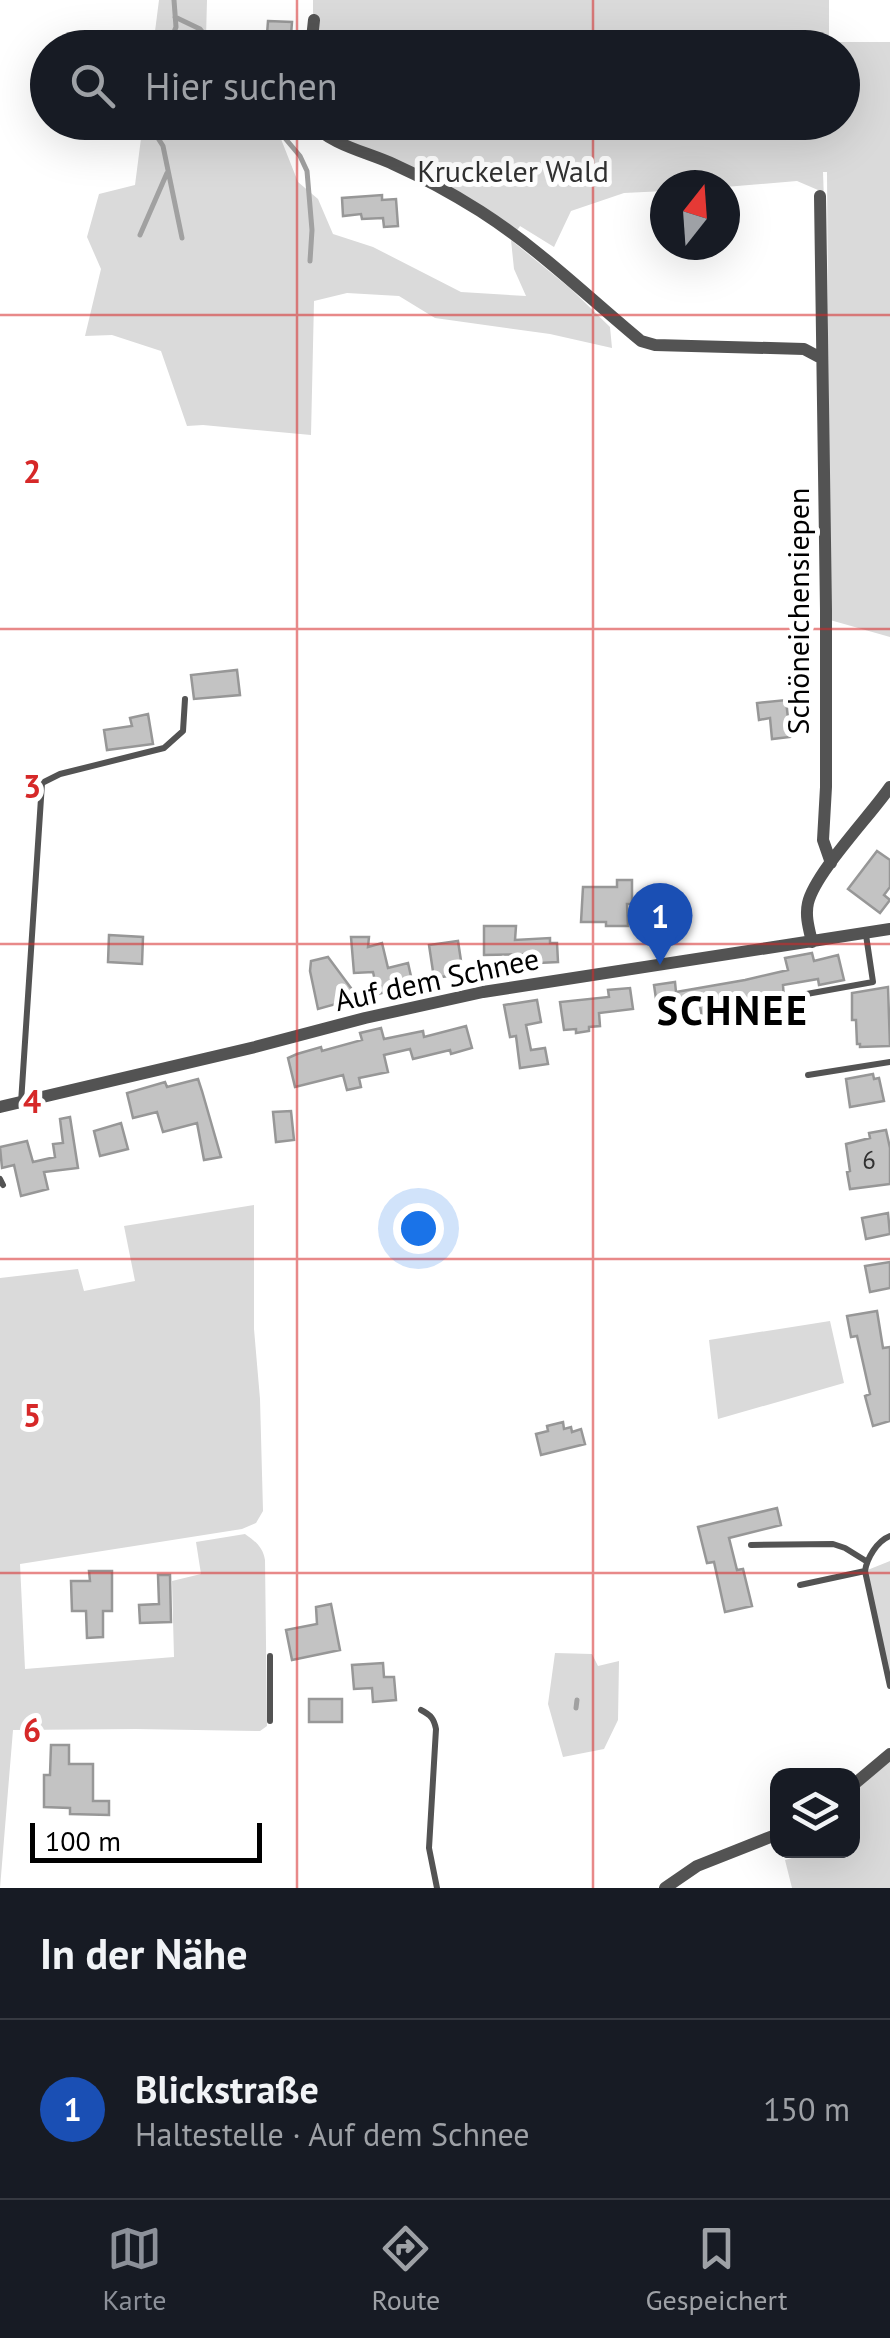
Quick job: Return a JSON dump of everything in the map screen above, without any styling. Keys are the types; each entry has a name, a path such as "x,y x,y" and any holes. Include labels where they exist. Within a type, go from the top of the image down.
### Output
{"street":[{"path":"313,30 314,20"},
{"path":"337,140 396,165 477,209 641,341 655,345 804,350 821,358"},
{"name":"Schöneichensiepen","path":"820,196 826,610 823,840 831,863"},
{"path":"812,942 807,917 812,893 890,788"},
{"name":"Auf dem Schnee","path":"0,1108 464,996 890,929"},
{"path":"860,1779 890,1754"},
{"path":"665,1888 696,1866 770,1837"}],"lane":[{"path":"21,1104 42,784 60,774 164,748 183,731 184,699"},
{"path":"790,997 872,982 865,934"},
{"path":"808,1075 890,1062"},
{"path":"890,1536 866,1561 865,1571 890,1686"},
{"path":"750,1545 833,1544 866,1561"},
{"path":"800,1585 865,1571"},
{"path":"270,1656 270,1721"},
{"path":"421,1710 430,1714 436,1729 429,1848 437,1888"}],"green space":[{"path":"159,0 207,0 206,30 155,30"},
{"path":"313,0 829,0 829,30 313,30"},
{"name":"Kruckeler Wald","path":"860,42 890,42 890,637 830,620 827,172 823,172 824,201 818,190 797,181 740,186 740,170 650,170 650,192 624,193 571,211 554,247 520,226 516,232 343,140 860,140"},
{"path":"141,140 281,140 298,182 318,199 333,234 373,247 461,292 526,296 514,269 511,240 610,327 612,348 550,334 435,318 399,296 347,293 314,301 311,435 187,426 161,351 112,335 85,336 101,269 87,237 99,194 135,185"},
{"path":"254,1205 254,1329 263,1511 256,1523 242,1529 20,1564 25,1669 174,1657 172,1581 201,1574 196,1542 245,1534 260,1548 265,1560 267,1726 260,1731 13,1730 0,1888 0,1278 78,1269 84,1291 135,1281 124,1226"},
{"path":"830,1321 844,1383 718,1419 709,1340"},
{"path":"890,1561 890,1686 865,1571"},
{"path":"555,1653 592,1654 598,1666 619,1661 618,1720 604,1749 563,1757 548,1704"},
{"path":"890,1761 890,1888 792,1888 785,1860 860,1858 860,1787"}],"building":[{"path":"268,21 292,22 291,30 267,30"},
{"path":"382,195 382,200 396,199 398,226 384,227 383,218 362,219 361,214 343,216 342,198"},
{"path":"237,670 240,695 194,699 191,675"},
{"path":"786,700 790,737 772,739 770,718 759,720 757,703"},
{"path":"148,714 153,744 107,750 104,730 132,726 130,718"},
{"path":"877,851 890,860 890,887 884,895 890,900 880,913 848,889"},
{"path":"617,880 632,880 628,926 581,922 583,887 617,887"},
{"path":"484,926 516,926 515,940 550,938 550,943 557,943 558,962 539,963 539,956 533,954 484,955"},
{"path":"109,935 143,937 142,964 108,962"},
{"path":"351,937 369,937 368,947 382,943 388,968 408,963 413,985 378,994 373,972 354,973"},
{"path":"458,941 463,974 434,978 429,945"},
{"path":"812,953 814,961 838,955 844,980 819,985 818,979 783,985 784,1000 750,1007 752,1014 703,1021 699,1002 657,1006 654,985 675,982 676,992 745,980 788,970 785,958"},
{"path":"328,957 351,988 354,999 318,1009 311,961"},
{"path":"888,987 890,1046 860,1047 856,1020 852,1020 852,993"},
{"path":"630,988 633,1009 599,1013 600,1026 589,1027 589,1031 564,1030 560,1002 609,997 608,990"},
{"path":"537,1000 541,1022 526,1025 531,1050 545,1048 548,1064 520,1068 516,1036 510,1037 504,1005"},
{"path":"466,1026 472,1048 413,1059 410,1049 384,1055 388,1072 359,1078 361,1087 347,1090 343,1075 295,1087 288,1058 297,1054 362,1040 360,1033 381,1028 384,1039 423,1031 424,1037"},
{"path":"873,1074 874,1079 879,1078 884,1101 850,1107 846,1079"},
{"path":"198,1079 221,1157 204,1160 197,1123 163,1132 157,1112 133,1118 127,1093 165,1082 167,1087"},
{"path":"291,1111 294,1140 276,1142 273,1112"},
{"path":"70,1117 78,1168 44,1172 48,1189 21,1196 14,1165 2,1168 0,1147 27,1141 33,1162 55,1157 53,1144 63,1143 60,1119"},
{"path":"121,1123 128,1149 100,1156 94,1131"},
{"path":"886,1130 890,1184 850,1189 846,1144"},
{"path":"888,1213 890,1234 866,1239 862,1218"},
{"path":"890,1262 890,1288 870,1292 865,1266"},
{"path":"877,1311 883,1348 890,1347 890,1421 873,1426 857,1336 851,1337 847,1316"},
{"path":"563,1422 564,1429 581,1429 585,1444 541,1455 536,1434"},
{"path":"777,1508 781,1525 729,1538 737,1570 743,1569 752,1606 725,1612 714,1562 707,1563 698,1527"},
{"path":"89,1571 112,1571 112,1611 103,1611 103,1637 87,1638 86,1611 72,1611 71,1581 90,1581"},
{"path":"158,1575 170,1575 171,1622 140,1623 139,1605 159,1604"},
{"path":"331,1604 340,1650 292,1660 286,1630 317,1624 316,1607"},
{"path":"383,1663 384,1677 394,1677 396,1700 373,1702 372,1688 354,1689 352,1665"},
{"path":"309,1699 342,1699 342,1722 309,1722"},
{"path":"51,1745 69,1745 69,1764 93,1764 93,1801 109,1801 109,1815 70,1814 70,1808 44,1807 44,1775 50,1775"}],"waterway":[{"path":"174,0 175,30"},
{"path":"175,17 201,30"},
{"path":"159,140 182,238"},
{"path":"287,140 307,171 312,230 310,261"},
{"path":"140,235 167,173"},
{"path":"576,1708 577,1700"}],"place":[{"name":"Blickstraße","path":"660,965"}],"district":[{"name":"SCHNEE","path":"733,1011"}]}
